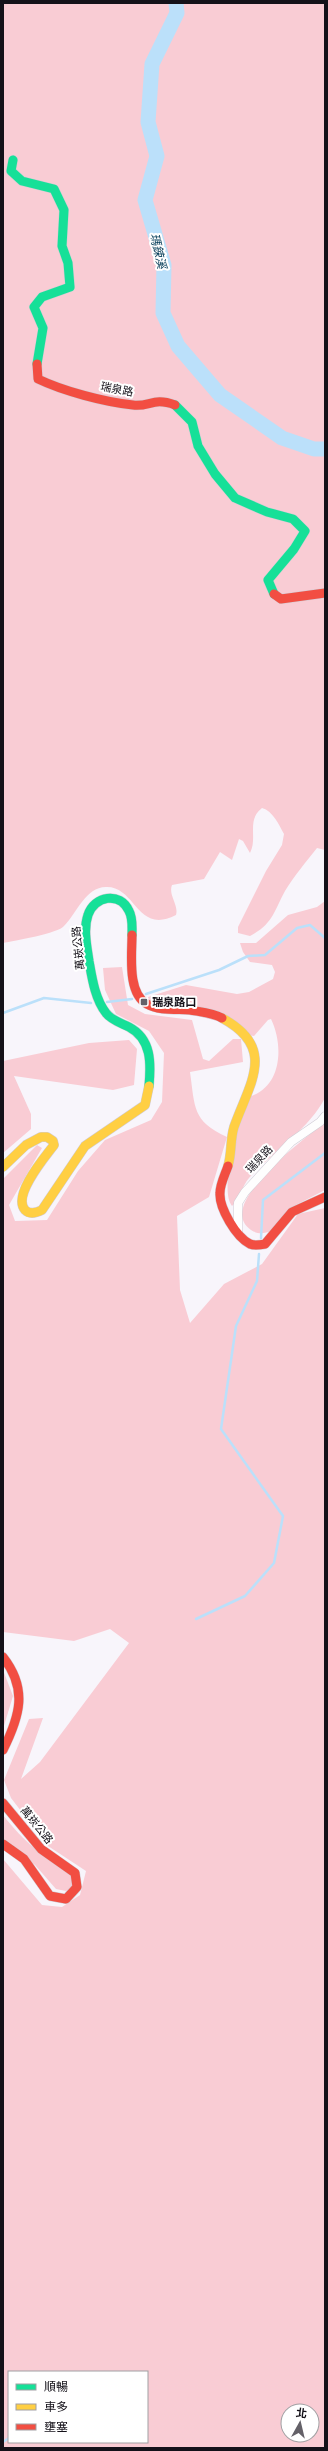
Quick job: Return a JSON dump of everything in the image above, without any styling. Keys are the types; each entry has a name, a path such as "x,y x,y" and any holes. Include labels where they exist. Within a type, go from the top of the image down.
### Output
{"street":[{"name":"瑞泉路","path":"13,160 11,171 22,181 54,189 64,210 62,246 68,263 70,286 42,297 34,307 43,328 37,357 38,379 58,388 134,405 161,400 176,405 192,422 198,446 215,474 235,498 267,512 293,519 305,531 294,549 268,580 273,594 281,599 325,593"},
{"name":"萬崁公路","path":"3,1167 37,1138 46,1137 53,1141 54,1145 30,1177 22,1197 23,1208 26,1211 32,1213 39,1212 44,1209 78,1155 86,1146 145,1105 151,1076 144,1039 139,1033 106,1014 99,1004 88,949 86,929 89,908 98,899 114,898 127,906 132,915 135,975 139,997 143,1002 164,1008 208,1011 222,1016 241,1031 255,1053 256,1065 253,1077 232,1134 229,1161 220,1191 226,1214 238,1233 244,1241 250,1245 265,1244 292,1212 325,1197"},
{"name":"瑞泉路","path":"238,1233 238,1203 245,1192 291,1142 325,1116"},
{"path":"3,1657 16,1673 21,1688 18,1709 3,1750"},
{"name":"萬崁公路","path":"3,1803 43,1853 72,1869 77,1876 78,1883 76,1891 66,1899 50,1896 27,1863 9,1846 3,1844"}],"shaded area":[{"path":"3,3 325,3 325,850 317,848 285,891 268,922 264,927 250,936 238,933 238,927 266,871 282,845 284,834 272,815 262,808 254,818 253,841 250,853 243,841 239,839 232,860 220,852 204,879 172,885 171,892 177,911 176,915 163,920 153,919 145,915 125,894 117,889 107,887 100,888 93,891 82,901 69,921 60,929 3,943"},
{"path":"325,901 325,1098 318,1110 300,1130 249,1178 232,1206 228,1197 229,1169 236,1136 248,1097 259,1092 268,1085 274,1075 277,1065 278,1041 271,1019 268,1020 254,1036 248,1035 244,1028 149,1003 148,997 186,985 237,994 249,992 273,979 275,972 272,965 250,962 243,952 240,943 256,943 288,915 317,907"},
{"path":"122,967 128,1005 145,1014 192,1020 203,1059 209,1061 233,1039 241,1039 243,1062 190,1072 197,1112 207,1125 227,1137 209,1197 177,1216 180,1290 190,1323 224,1284 262,1264 298,1214 325,1208 325,2448 3,2448 3,1859 42,1905 62,1907 80,1895 86,1871 48,1846 11,1798 4,1780 29,1719 43,1718 21,1779 40,1762 129,1643 110,1629 74,1641 3,1632 3,1179 37,1145 42,1148 9,1205 15,1221 47,1220 78,1171 105,1140 151,1120 162,1102 164,1053 149,1031 116,1014 105,990 103,968"},
{"path":"129,1040 137,1049 134,1085 113,1090 14,1076 31,1114 31,1129 3,1153 3,1061 89,1043"},
{"path":"325,1122 325,1190 296,1205 271,1231 261,1233 251,1230 243,1219 244,1204 253,1188 284,1156"},
{"path":"3,1670 13,1696 3,1729"},
{"path":"3,1815 34,1848 72,1874 73,1882 71,1888 66,1891 56,1889 35,1865 3,1842"}],"waterway":[{"name":"瑪鋉溪","path":"176,3 177,13 152,64 148,122 157,156 145,200 164,265 163,313 178,346 220,395 282,438 314,449 325,449"},
{"path":"146,994 219,970 248,956 265,955 297,928 310,925 325,938"},
{"path":"3,1013 44,998 91,1003"},
{"path":"107,1002 132,999"},
{"path":"261,1238 263,1200 325,1153"},
{"path":"196,1619 245,1596 274,1563 283,1516 221,1429 236,1326 257,1281 259,1254"},
{"path":"3,2442 8,2439"}],"traffic: fast":[{"path":"13,160 11,171 22,181 54,189 64,210 62,246 68,263 70,287 42,297 34,307 43,328 37,364"},
{"path":"175,405 192,422 198,446 215,474 235,498 267,512 293,519 305,531 294,549 268,580 274,594"},
{"path":"132,935 130,914 125,905 120,901 114,898 107,898 101,900 91,909 87,920 86,938 94,988 102,1007 108,1015 137,1032 146,1045 150,1061 149,1086"}],"traffic: slow":[{"path":"222,1018 239,1030 250,1042 254,1054 255,1068 252,1082 234,1127 228,1166"},
{"path":"3,1167 26,1145 41,1137 47,1137 53,1141 54,1145 31,1176 23,1195 22,1203 27,1212 33,1213 42,1210 85,1146 145,1105 149,1086"}],"traffic: jam":[{"path":"37,364 38,379 71,392 133,405 144,405 157,402 175,405"},
{"path":"274,594 281,599 325,593"},
{"path":"132,935 131,963 133,983 141,999 147,1004 157,1008 190,1010 211,1014 222,1018"},
{"path":"228,1166 220,1190 222,1206 234,1229 252,1245 265,1244 292,1212 325,1197"},
{"path":"3,1657 16,1680 19,1703 14,1726 3,1750"},
{"path":"3,1803 41,1849 75,1873 77,1887 66,1899 50,1896 24,1859 3,1844"}],"place":[{"name":"瑞泉路口","path":"144,1002"}]}
